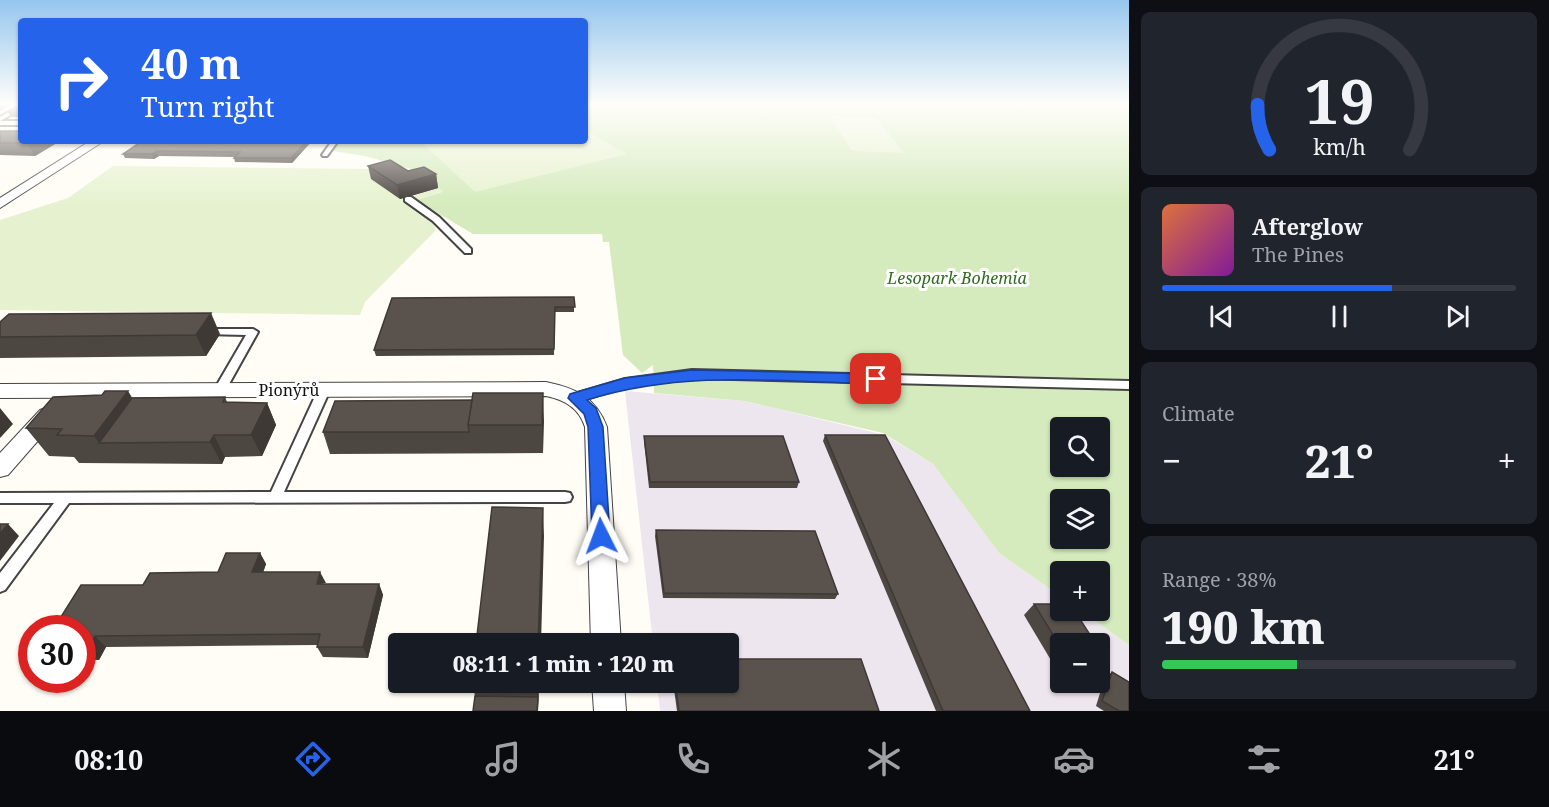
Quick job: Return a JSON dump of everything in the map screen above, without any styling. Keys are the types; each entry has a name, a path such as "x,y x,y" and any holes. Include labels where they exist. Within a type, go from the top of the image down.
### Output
{"street":[{"path":"0,204 93,144"},
{"name":"Pionýrů","path":"0,391 546,389 575,398"},
{"path":"0,468 70,391"},
{"path":"575,398 591,411 596,427 605,633"},
{"path":"609,693 610,711"}],"lane":[{"path":"325,155 333,144"},
{"path":"408,199 436,219 468,252"},
{"path":"196,332 253,332 220,390"},
{"path":"575,398 625,383 692,375 1129,385"},
{"path":"274,498 324,390"},
{"path":"0,498 64,500 565,497"},
{"path":"0,585 64,500"}],"shaded area":[{"path":"625,391 744,401 885,435 933,464 999,553 1050,589 1050,621 1095,621 1129,645 1129,711 660,711 658,693 739,693 739,633 652,633"}],"green space":[{"name":"Lesopark Bohemia","path":"588,138 1129,138 1129,645 1095,621 1110,621 1110,561 1050,561 1050,589 999,553 933,464 883,433 744,401 654,393 653,365 642,373 623,355 609,242 603,242 602,234 473,234 416,200 442,192 415,170 365,156 333,151 338,144 588,144"},
{"path":"588,138 599,138 627,154 475,192 423,144 588,144"},
{"path":"844,138 892,138 904,153 852,151"},
{"path":"113,166 368,169 380,176 415,170 443,191 405,204 433,223 436,230 365,302 360,315 0,310 0,220 68,198"}],"building":[{"path":"0,138 18,138 18,143 0,143"},
{"path":"138,144 304,144 291,158 234,158 240,152 157,151 152,154 123,154"},
{"path":"390,160 408,171 424,167 436,174 397,185 368,166"},
{"path":"574,297 575,307 555,307 554,349 374,350 392,298"},
{"path":"211,313 196,335 0,337 0,322 9,314"},
{"path":"105,391 128,391 94,436 57,435 62,429 26,428 53,397 102,395"},
{"path":"473,393 543,393 542,425 468,425"},
{"path":"225,397 223,402 267,403 251,435 214,435 210,442 99,443 132,398"},
{"path":"472,400 469,432 323,432 335,401"},
{"path":"825,435 885,435 1030,711 943,711"},
{"path":"644,436 783,436 799,482 650,482"},
{"path":"492,507 543,508 538,633 477,633"},
{"path":"0,524 8,524 0,534"},
{"path":"656,530 815,531 838,594 664,593"},
{"path":"226,553 260,553 252,572 320,572 317,584 379,584 363,647 317,647 320,634 96,636 96,615 62,615 81,585 143,585 150,573 218,572"},
{"path":"1034,604 1050,604 1050,621 1081,621 1089,633 1052,633"},
{"path":"739,659 861,659 879,711 679,711 677,693 739,693"},
{"path":"1112,672 1129,682 1129,711 1119,711 1102,701 1105,693 1110,693"},
{"path":"475,696 538,697 537,711 473,711"}],"route":[{"path":"601,536 596,427 591,411 575,398 625,383 692,375 876,379"}]}
